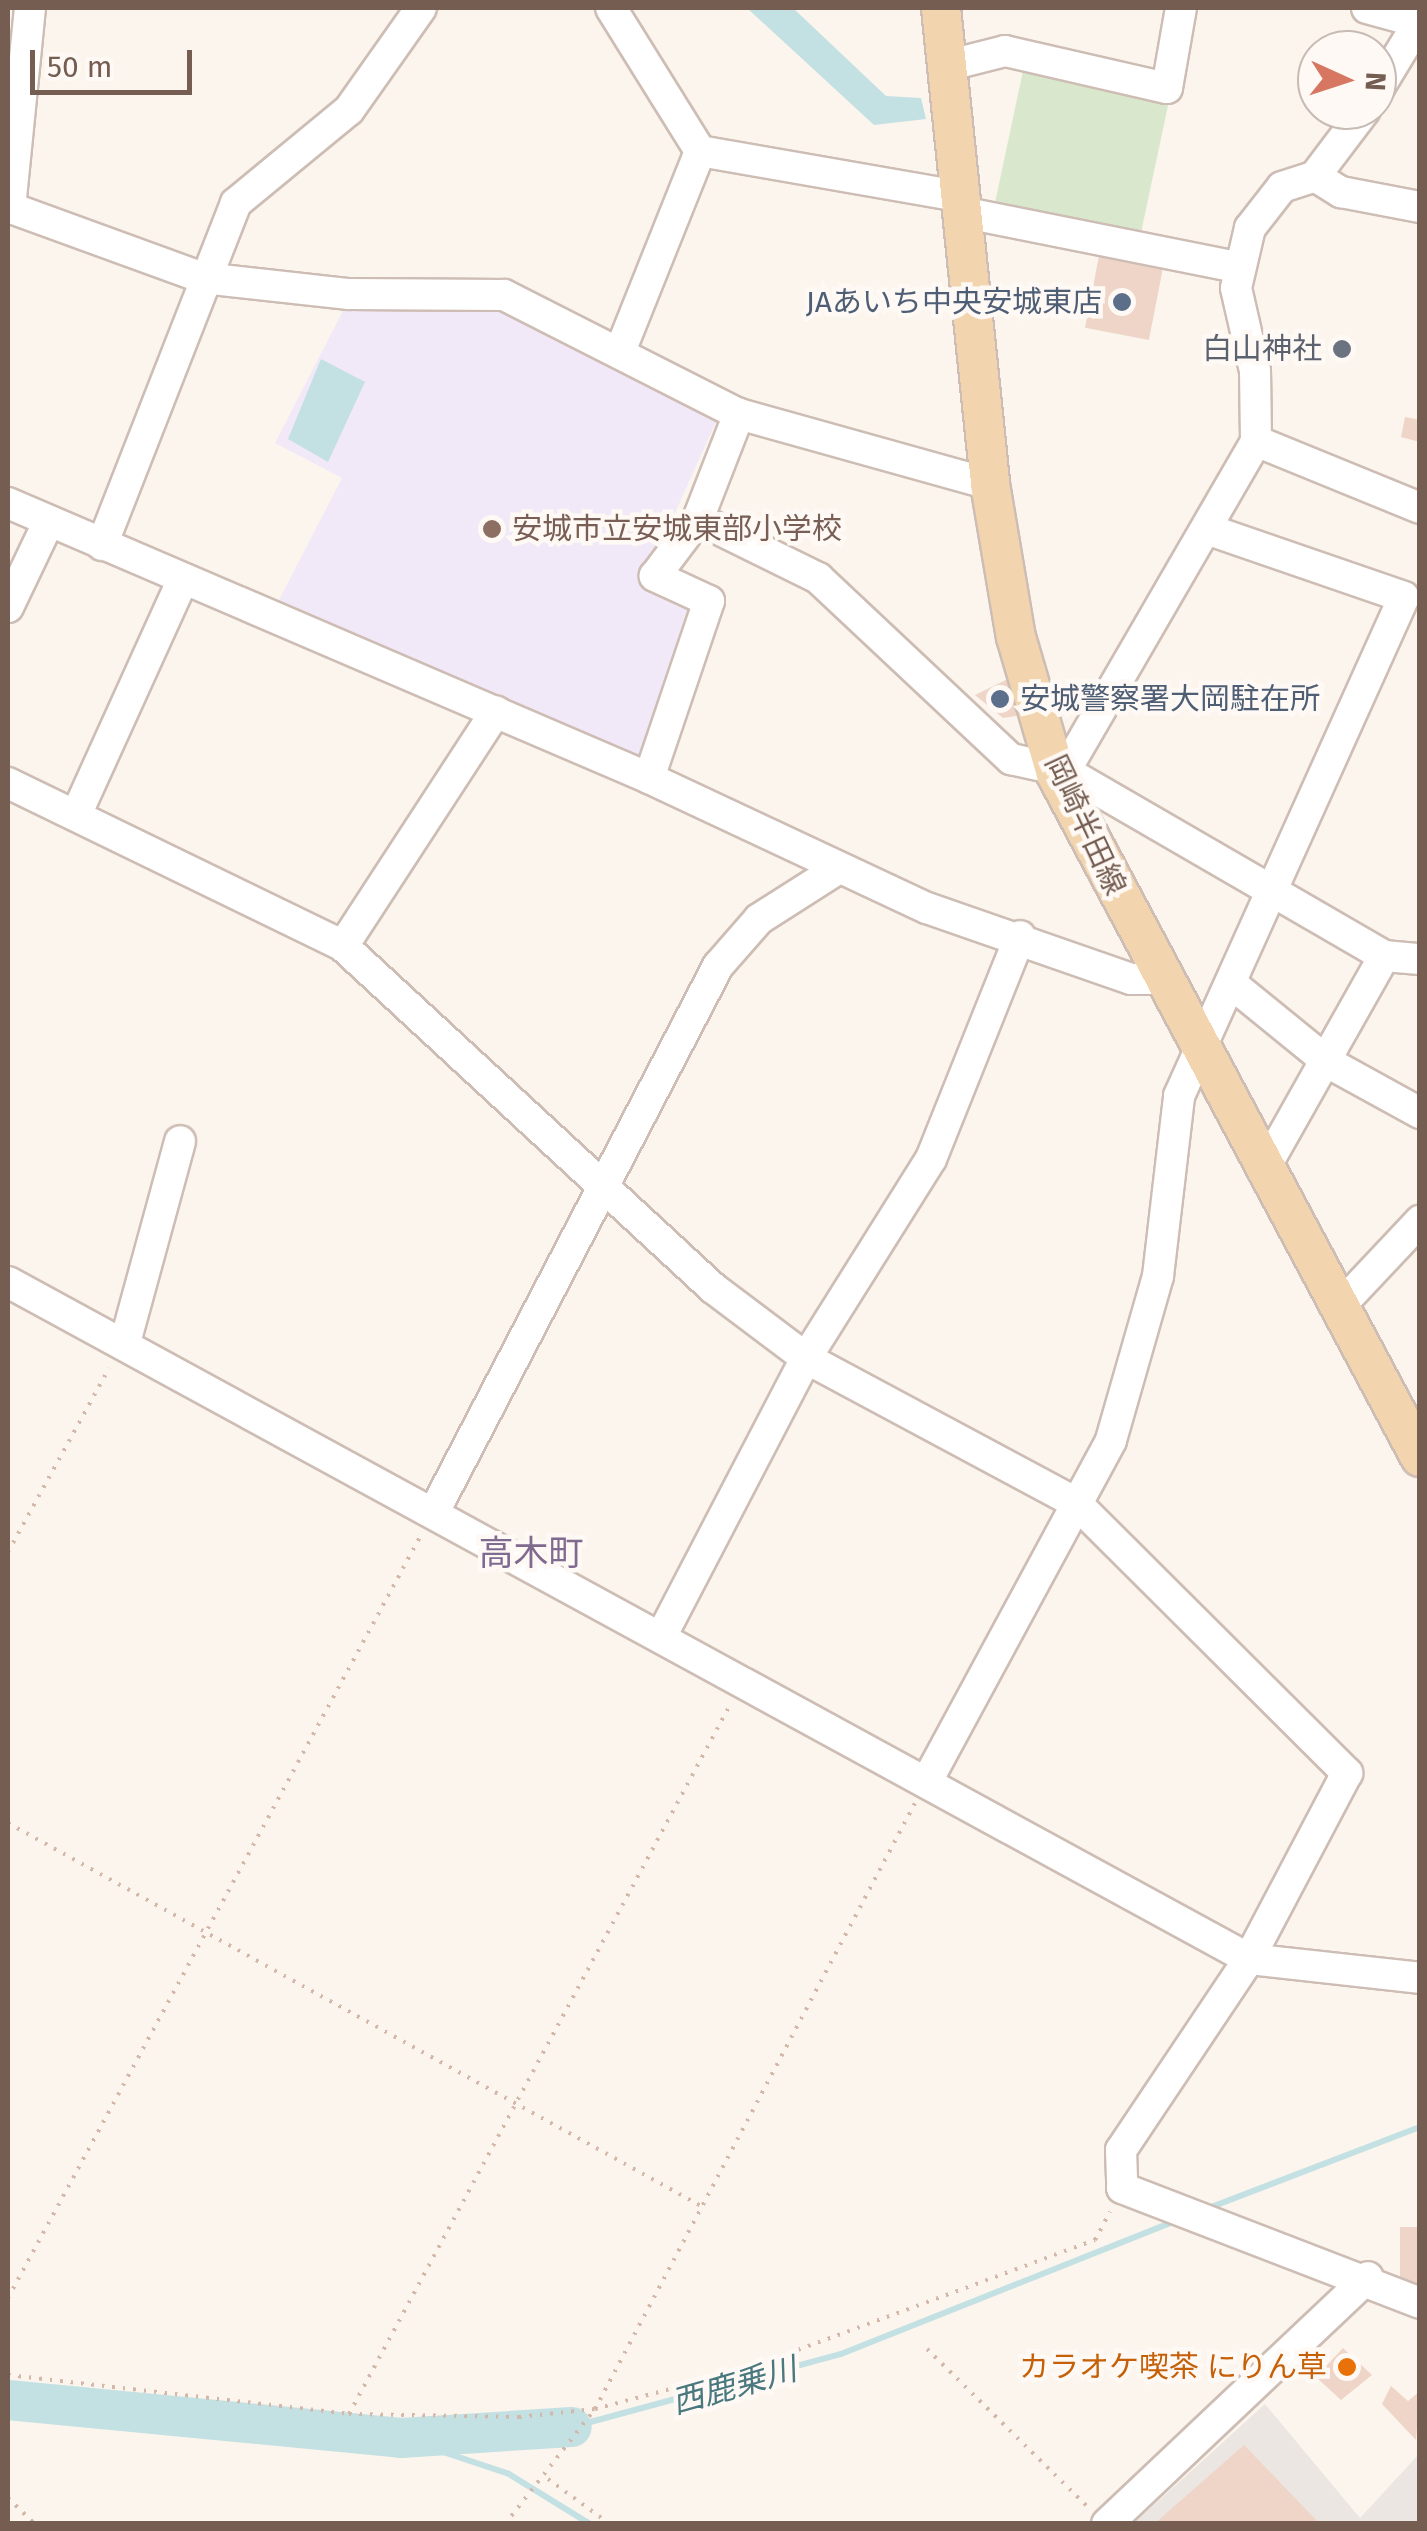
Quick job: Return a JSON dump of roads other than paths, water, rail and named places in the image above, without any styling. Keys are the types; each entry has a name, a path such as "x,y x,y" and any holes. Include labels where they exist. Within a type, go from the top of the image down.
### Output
{"main road":[{"name":"岡崎半田線","path":"940,8 990,484 1016,637 1060,772 1158,979 1420,1457"}],"street":[{"path":"30,8 9,208 203,278 348,294 504,295 621,350 739,414 990,484"},
{"path":"102,545 203,278 236,203 350,110 421,8"},
{"path":"612,8 700,151 960,204 1236,267"},
{"path":"946,66 1005,51 1167,88 1181,8"},
{"path":"1367,8 1419,21 1397,57"},
{"path":"1060,772 1256,441 1255,371 1236,267 1268,199 1315,176 1349,130"},
{"path":"621,350 700,151"},
{"path":"1315,176 1341,192 1420,207"},
{"path":"650,778 709,601 654,576 698,519 739,414"},
{"path":"1256,441 1420,508"},
{"path":"8,503 650,778 836,870 1130,979 1158,979"},
{"path":"698,519 818,578 1011,759 1060,772 1384,956 1420,959"},
{"path":"8,607 48,523"},
{"path":"927,1781 1112,1440 1142,1351 1179,1096 1202,1057 1404,596 1207,529"},
{"path":"76,815 182,579"},
{"path":"343,946 496,711"},
{"path":"8,783 343,946 605,1192 806,1358 1076,1503 1346,1773 1249,1958 1121,2150 1122,2188 1368,2277 1420,2303"},
{"path":"436,1508 605,1192 718,966 759,919 836,870"},
{"path":"663,1633 806,1358 931,1158 1020,936"},
{"path":"1263,1171 1329,1062 1384,956"},
{"path":"1232,984 1329,1062 1420,1113"},
{"path":"126,1339 180,1141"},
{"path":"1338,1308 1420,1221"},
{"path":"8,1282 126,1339 1249,1958 1420,1978"},
{"path":"1099,2517 1368,2277"}],"water":[{"path":"747,8 793,8 886,96 921,98 926,119 874,125"},
{"path":"321,359 365,382 328,462 288,439"}],"waterway":[{"name":"西鹿乗川","path":"1206,2209 1420,2127"},
{"name":"西鹿乗川","path":"572,2427 841,2354 1176,2221"},
{"name":"西鹿乗川","path":"8,2400 401,2438 572,2427"},
{"path":"401,2438 509,2474 590,2524"}],"place":[{"name":"JAあいち中央安城東店","path":"1122,302"},
{"name":"白山神社","path":"1342,349"},
{"name":"安城市立安城東部小学校","path":"492,529"},
{"name":"安城警察署大岡駐在所","path":"1000,699"},
{"name":"カラオケ喫茶 にりん草","path":"1347,2367"}],"district":[{"name":"高木町","path":"531,1553"}]}
